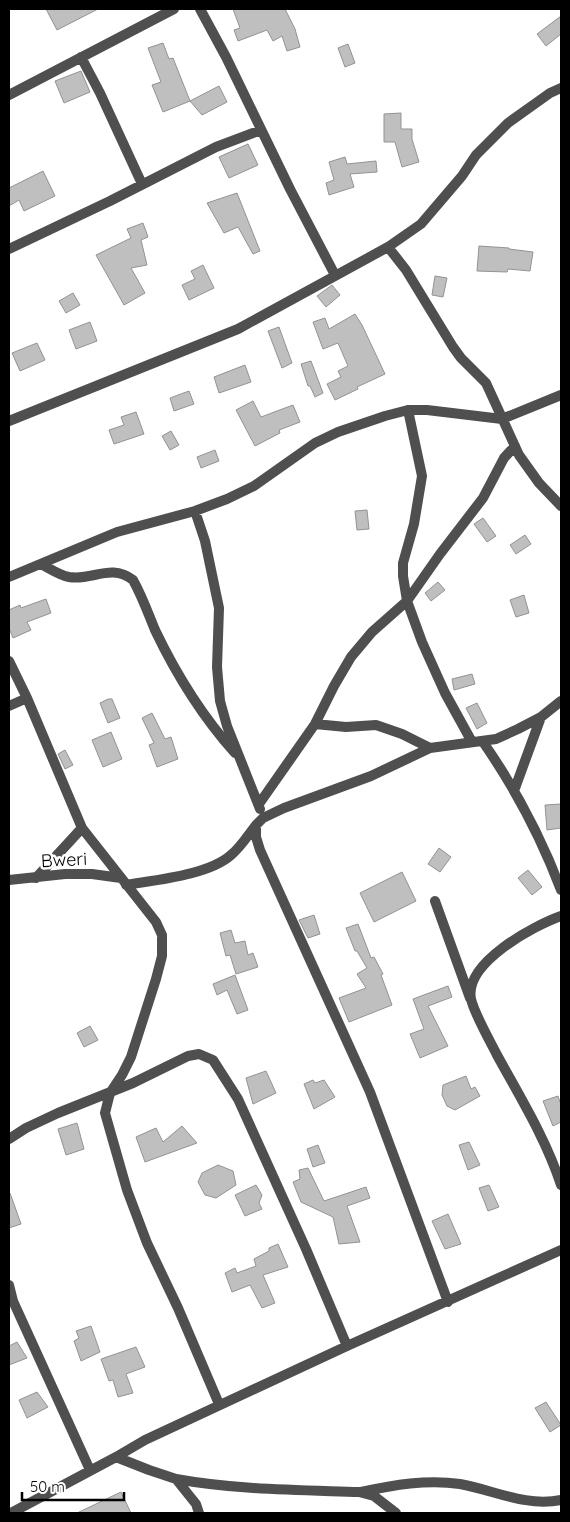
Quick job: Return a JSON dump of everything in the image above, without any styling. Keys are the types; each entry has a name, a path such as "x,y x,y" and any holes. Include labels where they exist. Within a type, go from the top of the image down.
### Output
{"street":[{"path":"9,95 174,9"},
{"path":"200,9 226,56 261,130 335,275"},
{"path":"82,57 142,184"},
{"path":"9,421 238,329 388,247 421,224 462,176 476,155 508,123 550,93 561,88"},
{"path":"9,249 110,201 216,147 261,130"},
{"path":"388,247 406,270 453,347 461,358 486,383 514,446 531,472 561,506"},
{"path":"9,577 117,532 195,511 227,499 254,486 315,443 338,432 385,416 408,410 428,410 502,419 561,395"},
{"path":"408,410 422,476 414,524 403,563 407,601 422,642 445,693 472,742"},
{"path":"259,804 316,724 350,657 372,632 407,601 483,498 504,458 514,446"},
{"path":"195,511 205,541 219,608 217,667 220,701 227,726 259,804 259,822 256,837 260,850 370,1092 448,1302"},
{"path":"41,564 70,577 105,572 119,573 133,580 155,629 193,698 218,734 240,759"},
{"path":"9,661 27,698 82,828 156,922 162,934 162,956 146,1013 131,1057 110,1093 105,1113 126,1190 147,1244 178,1308 219,1404"},
{"path":"9,706 27,698"},
{"path":"259,822 284,808 371,776 430,748 483,742 496,738 541,717 561,701"},
{"path":"514,791 541,717"},
{"path":"316,724 346,727 376,725 402,734 430,748"},
{"path":"483,742 514,791 538,836 561,890"},
{"name":"Bweri","path":"9,880 65,874 92,874 123,881 193,873 215,865 230,856 259,822"},
{"path":"36,878 82,828"},
{"path":"435,901 471,999 488,1038 555,1166 561,1185"},
{"path":"471,999 473,982 496,953 515,938 561,916"},
{"path":"9,1139 26,1128 58,1113 110,1093 188,1056 199,1054 213,1060 238,1099 306,1249 347,1346"},
{"path":"11,1513 144,1440 219,1404 561,1250"},
{"path":"9,1285 13,1300 90,1470"},
{"path":"116,1457 176,1479 214,1485 359,1492 374,1496 396,1513"},
{"path":"176,1479 196,1504 198,1513"},
{"path":"359,1492 395,1485 438,1482 476,1487 502,1496 526,1500 549,1502 561,1500"}],"building":[{"path":"46,9 98,9 57,30"},
{"path":"233,9 285,9 295,29 300,47 287,51 282,36 273,41 267,30 238,41 234,30 240,28"},
{"path":"561,16 561,34 546,46 537,34"},
{"path":"163,43 169,59 173,58 190,101 163,112 152,85 161,82 148,48"},
{"path":"348,44 355,63 345,67 338,48"},
{"path":"81,71 90,92 64,103 55,81"},
{"path":"219,86 227,102 202,115 190,101"},
{"path":"401,113 401,129 412,129 412,139 419,162 402,167 395,142 384,142 384,114"},
{"path":"248,144 258,165 229,178 219,157"},
{"path":"345,157 347,164 376,161 377,172 350,174 354,187 329,195 326,183 334,180 329,162"},
{"path":"43,171 55,196 24,211 19,200 9,206 9,188"},
{"path":"237,193 260,251 253,254 238,227 224,233 207,203"},
{"path":"143,223 148,237 141,240 147,265 131,268 145,293 124,305 96,255 131,238 127,229"},
{"path":"479,246 533,252 530,271 508,269 507,272 477,271"},
{"path":"203,265 214,288 189,300 182,285 195,279 191,271"},
{"path":"435,276 447,278 443,297 432,295"},
{"path":"332,285 340,295 326,307 317,296"},
{"path":"73,293 80,305 66,313 59,301"},
{"path":"355,314 385,374 335,400 327,384 341,377 338,371 348,366 338,343 323,349 313,322 325,318 329,329"},
{"path":"90,322 97,341 76,349 69,330"},
{"path":"279,327 292,363 282,368 268,331"},
{"path":"37,343 45,360 20,371 12,353"},
{"path":"311,361 323,393 315,397 310,386 308,386 301,364"},
{"path":"245,365 251,382 219,393 214,377"},
{"path":"189,391 194,404 174,411 170,398"},
{"path":"253,401 261,417 293,405 300,422 279,430 280,433 255,446 236,410"},
{"path":"136,412 144,434 114,444 109,430 124,425 121,417"},
{"path":"171,431 179,445 170,450 162,436"},
{"path":"215,450 219,461 201,468 197,457"},
{"path":"367,510 369,529 357,530 355,511"},
{"path":"483,518 496,536 487,542 474,524"},
{"path":"525,535 531,544 516,554 510,545"},
{"path":"438,582 445,590 431,601 425,593"},
{"path":"524,595 529,613 516,617 510,600"},
{"path":"46,599 51,613 27,622 31,630 13,638 9,628 9,610 20,605 21,608"},
{"path":"472,674 475,684 454,690 452,679"},
{"path":"112,699 120,718 108,723 100,703"},
{"path":"477,703 487,723 477,729 466,708"},
{"path":"152,713 165,739 171,737 178,759 157,767 149,745 154,743 142,718"},
{"path":"111,732 122,759 103,767 92,740"},
{"path":"65,750 73,765 65,769 58,754"},
{"path":"561,804 561,828 547,830 545,805"},
{"path":"439,848 451,857 440,872 428,864"},
{"path":"528,870 542,887 532,895 518,878"},
{"path":"402,872 416,901 374,922 360,893"},
{"path":"314,915 320,934 308,938 299,920"},
{"path":"358,924 371,958 374,957 383,974 381,975 392,1005 349,1022 339,998 366,988 357,974 367,968 357,951 355,951 346,928"},
{"path":"231,930 235,943 245,941 248,955 253,953 258,967 236,974 230,955 226,956 220,933"},
{"path":"235,975 248,1010 237,1014 227,990 217,995 213,984"},
{"path":"448,986 452,997 428,1006 448,1046 420,1058 410,1034 424,1029 413,999"},
{"path":"90,1026 98,1040 84,1047 77,1033"},
{"path":"266,1071 276,1093 253,1104 246,1078"},
{"path":"466,1076 471,1089 475,1087 480,1096 455,1110 447,1106 442,1095 443,1085"},
{"path":"313,1080 315,1083 324,1080 335,1097 314,1109 304,1084"},
{"path":"558,1096 561,1105 561,1122 553,1126 543,1101"},
{"path":"77,1123 84,1149 66,1155 58,1129"},
{"path":"182,1126 197,1143 145,1162 136,1137 156,1128 163,1142"},
{"path":"469,1142 480,1165 468,1170 459,1145"},
{"path":"318,1145 325,1163 313,1167 307,1149"},
{"path":"218,1165 233,1171 236,1185 216,1198 205,1195 198,1182 202,1173"},
{"path":"308,1168 324,1201 366,1187 370,1198 347,1206 360,1242 339,1244 333,1217 301,1202 293,1182 300,1179 299,1170"},
{"path":"256,1185 262,1195 259,1203 262,1209 245,1216 235,1195"},
{"path":"489,1185 499,1207 488,1211 479,1188"},
{"path":"9,1193 21,1224 9,1228"},
{"path":"448,1214 461,1244 445,1249 432,1221"},
{"path":"278,1244 288,1267 263,1275 275,1303 262,1308 250,1285 232,1292 225,1273 235,1268 237,1273 256,1266 254,1259"},
{"path":"91,1326 100,1352 81,1361 74,1341 79,1338 76,1331"},
{"path":"17,1342 27,1358 9,1365 9,1346"},
{"path":"136,1347 145,1367 126,1374 133,1393 118,1397 113,1380 109,1381 101,1359"},
{"path":"37,1392 48,1407 27,1418 19,1400"},
{"path":"546,1402 561,1425 550,1432 535,1408"},
{"path":"121,1492 131,1513 77,1513"}]}
